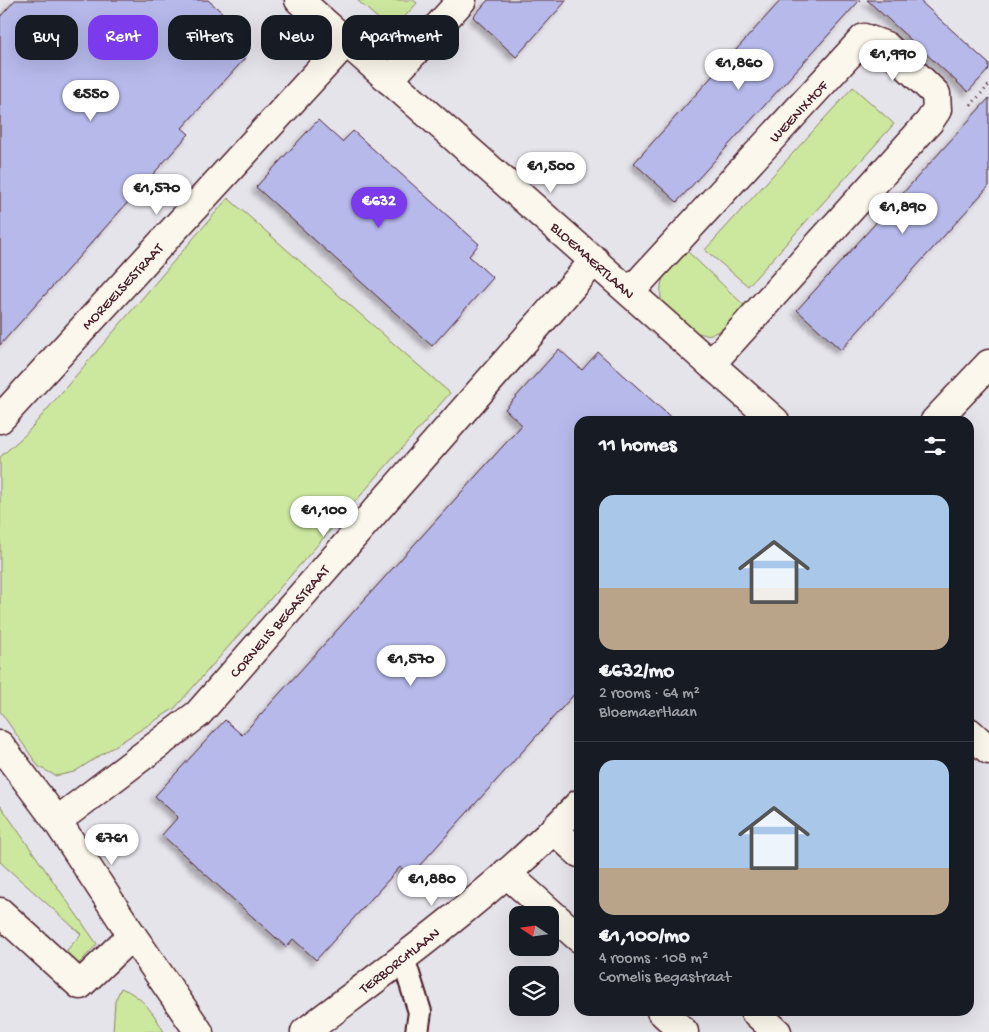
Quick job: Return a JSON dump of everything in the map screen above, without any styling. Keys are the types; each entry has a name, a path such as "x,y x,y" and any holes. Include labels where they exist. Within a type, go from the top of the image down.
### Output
{"street":[{"path":"389,80 462,0"},
{"name":"BLOEMAERTLAAN","path":"305,2 342,38"},
{"name":"WEENIXHOF","path":"630,292 864,38 886,46 936,94 937,110 916,137 711,364"},
{"name":"MOREELSESTRAAT","path":"0,419 342,46"},
{"name":"BLOEMAERTLAAN","path":"366,60 769,416"},
{"name":"CORNELIS BEGASTRAAT","path":"57,821 198,714 595,260"},
{"path":"940,416 989,364"},
{"path":"974,736 989,750"},
{"path":"0,745 57,821 199,1032"},
{"name":"TERBORCHLAAN","path":"305,1032 403,958 506,873 574,809"},
{"path":"554,830 574,848"},
{"path":"506,873 574,934"},
{"path":"0,912 80,985 132,935"},
{"path":"666,1016 684,1032"},
{"path":"759,1016 777,1032"}],"lane":[{"path":"403,958 420,1012 417,1032"}],"green space":[{"path":"357,0 413,0 417,3 406,15 374,15"},
{"path":"853,87 894,124 748,286 705,250"},
{"path":"228,198 450,393 175,708 74,772 56,776 39,767 0,711 0,457 26,434"},
{"path":"685,249 747,308 723,329 714,333 697,333 663,310 661,290 664,276 667,269"},
{"path":"0,805 97,944 74,969 61,957 81,934 0,862"},
{"path":"121,988 141,1000 147,1006 164,1032 113,1032 115,1001"}],"building":[{"path":"15,0 208,0 225,15 168,15 168,60 243,60 182,128 189,134 0,345 0,17"},
{"path":"488,0 567,0 516,57 473,17"},
{"path":"781,0 860,0 677,202 634,163"},
{"path":"867,0 919,0 989,64 989,69 968,92"},
{"path":"989,98 989,186 841,350 797,310"},
{"path":"318,120 342,142 353,131 479,244 469,256 493,278 432,346 256,187"},
{"path":"559,349 582,370 598,352 669,416 574,416 574,695 410,876 400,867 316,960 293,939 286,947 162,835 178,817 155,796 225,720 242,735 338,629 522,425 505,409"}]}
